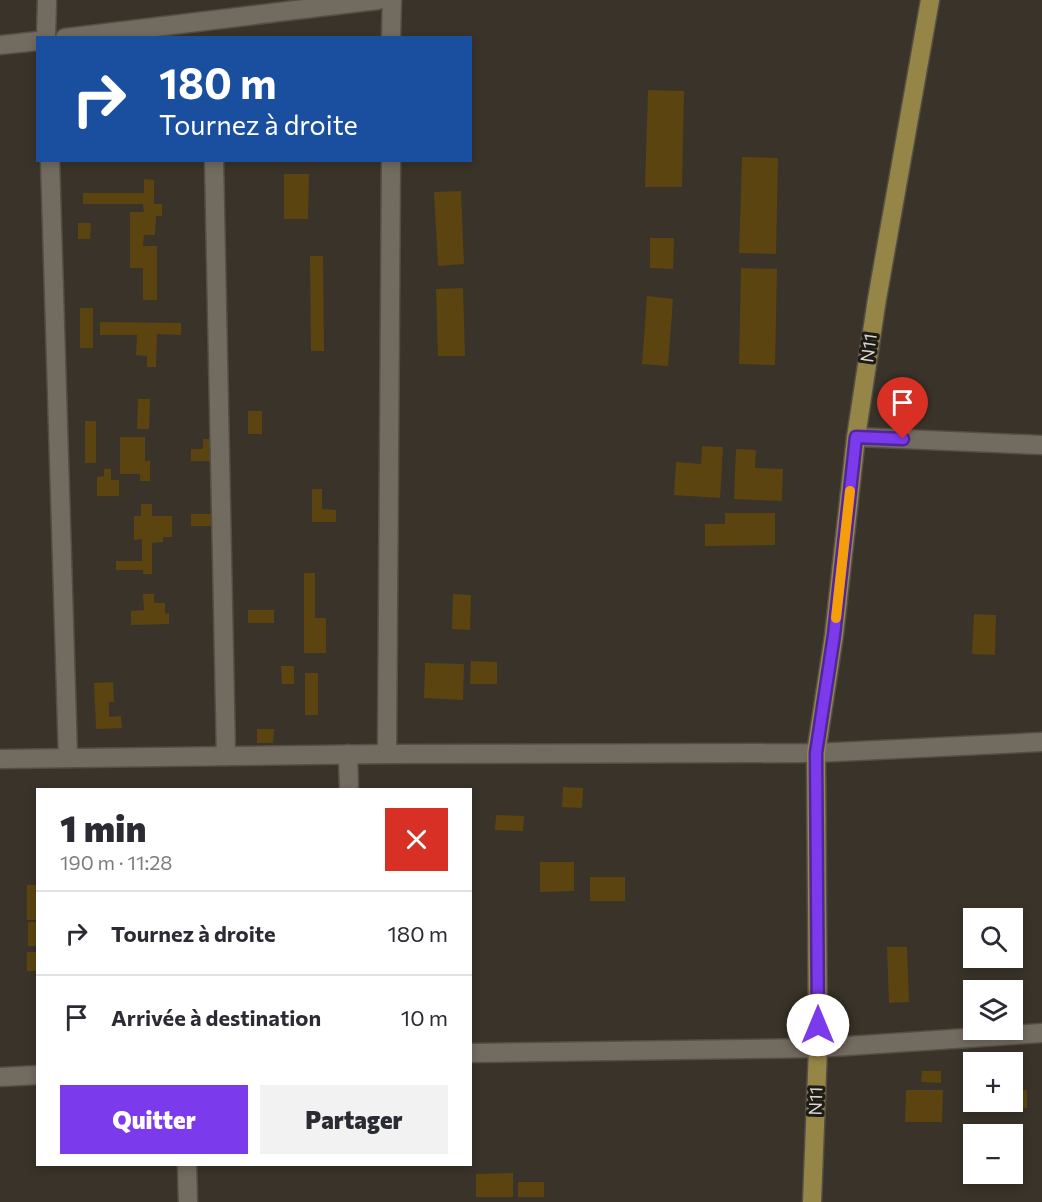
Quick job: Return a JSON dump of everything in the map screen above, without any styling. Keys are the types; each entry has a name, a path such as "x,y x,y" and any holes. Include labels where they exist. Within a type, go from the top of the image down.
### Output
{"main road":[{"name":"N11","path":"812,1202 818,1048 816,753 834,635 856,437 877,299 930,0"}],"street":[{"path":"46,36 47,0"},
{"path":"97,36 211,29 378,0"},
{"path":"391,36 392,0"},
{"path":"0,45 36,41"},
{"path":"50,162 68,758"},
{"path":"214,162 226,756"},
{"path":"387,754 391,162"},
{"path":"856,437 1042,445"},
{"path":"0,759 348,754 816,753 1042,742"},
{"path":"348,754 349,788"},
{"path":"472,1053 818,1048 1042,1033"},
{"path":"0,1077 36,1075"},
{"path":"187,1166 188,1202"}],"building":[{"path":"648,90 684,91 682,187 645,187"},
{"path":"742,157 778,158 776,254 739,253"},
{"path":"284,174 309,174 308,219 284,219"},
{"path":"144,179 154,180 154,204 162,204 162,216 156,216 155,235 144,235 143,246 157,246 157,300 143,300 143,268 130,268 130,212 144,212 143,204 83,204 83,193 144,193"},
{"path":"461,191 464,264 438,266 434,192"},
{"path":"78,223 91,223 90,239 78,239"},
{"path":"650,238 674,238 673,269 650,268"},
{"path":"310,256 323,256 324,351 311,351"},
{"path":"741,268 777,269 775,365 739,364"},
{"path":"463,288 465,356 438,356 436,289"},
{"path":"647,296 673,299 668,366 642,364"},
{"path":"80,308 93,308 93,348 80,348"},
{"path":"100,322 181,323 181,335 157,334 156,367 147,367 147,356 136,355 137,335 100,335"},
{"path":"138,399 150,399 149,429 137,429"},
{"path":"248,411 262,411 262,434 248,434"},
{"path":"85,421 96,421 96,463 85,463"},
{"path":"120,437 145,437 145,461 150,461 150,481 140,481 140,474 120,474"},
{"path":"203,439 213,439 213,461 191,461 191,449 203,449"},
{"path":"702,446 723,447 720,498 674,495 676,462 701,464"},
{"path":"736,449 756,450 755,468 783,469 782,501 734,499"},
{"path":"104,469 111,469 111,480 119,480 119,496 97,496 97,477 104,476"},
{"path":"312,489 322,489 322,509 336,510 336,522 312,522"},
{"path":"141,504 152,504 152,516 172,516 172,537 163,537 163,542 152,543 152,574 143,574 143,570 116,570 116,561 142,561 142,539 134,540 134,516 141,516"},
{"path":"725,513 775,513 775,545 705,546 705,524 725,524"},
{"path":"191,514 215,514 215,526 191,526"},
{"path":"304,573 315,573 315,618 326,618 326,653 304,653"},
{"path":"143,594 154,594 154,603 165,603 165,614 169,613 169,624 131,625 131,611 144,610"},
{"path":"453,594 471,595 470,630 452,629"},
{"path":"248,610 274,610 274,623 248,623"},
{"path":"974,614 996,615 995,655 972,654"},
{"path":"471,661 497,662 497,684 470,684"},
{"path":"425,663 464,664 463,700 424,698"},
{"path":"281,666 294,666 294,684 282,684"},
{"path":"305,673 318,673 318,715 305,715"},
{"path":"113,682 114,702 109,702 109,717 121,716 122,728 96,729 94,683"},
{"path":"257,729 274,729 273,743 257,743"},
{"path":"563,787 583,788 582,808 562,807"},
{"path":"496,815 524,816 523,831 495,830"},
{"path":"540,862 574,862 574,891 540,892"},
{"path":"590,877 625,877 625,901 590,901"},
{"path":"27,885 36,885 36,920 27,920"},
{"path":"28,922 36,922 36,946 28,946"},
{"path":"887,947 907,947 909,1002 889,1003"},
{"path":"27,952 36,952 36,971 27,971"},
{"path":"922,1071 941,1071 941,1083 921,1082"},
{"path":"906,1090 943,1090 942,1122 905,1122"},
{"path":"1023,1090 1027,1090 1027,1108 1023,1108"},
{"path":"513,1173 513,1197 476,1197 476,1174"},
{"path":"518,1182 544,1182 544,1197 518,1197"}],"slow traffic":[{"path":"836,618 850,491"}],"route":[{"path":"818,1025 816,753 834,635 856,437 903,439"}]}
